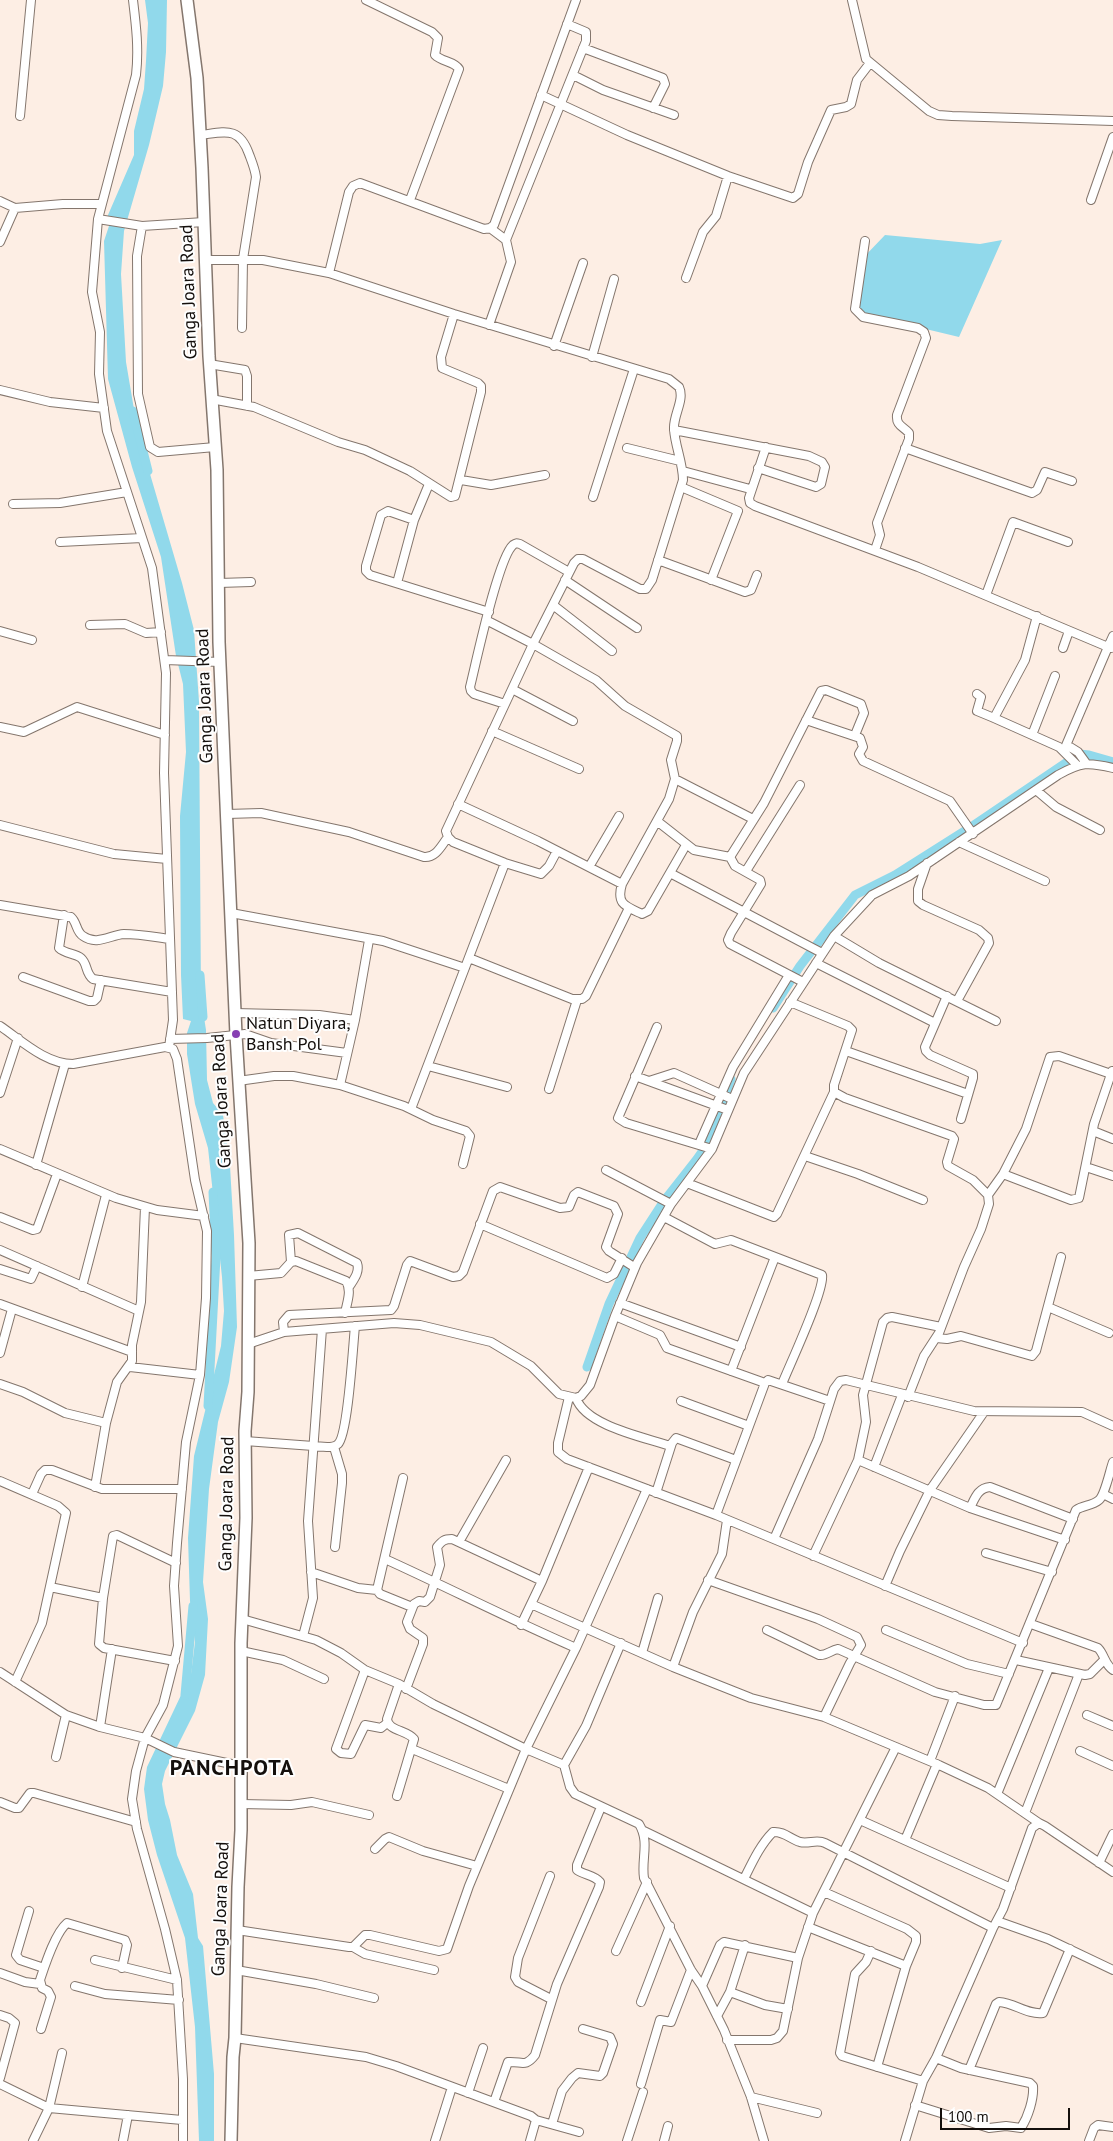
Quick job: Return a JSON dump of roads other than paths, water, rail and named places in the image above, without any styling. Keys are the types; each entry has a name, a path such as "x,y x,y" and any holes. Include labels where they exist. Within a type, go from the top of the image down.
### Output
{"main road":[{"name":"Ganga Joara Road","path":"187,0 197,78 209,364 217,470 220,662 238,1081 249,1243 245,1441 246,1525 241,1651 242,1804 230,2141"}],"street":[{"path":"20,116 31,0"},
{"path":"133,0 138,39 136,75 101,204 92,292 100,332 99,374 107,431 154,577 165,660 164,773 173,1020 169,1047"},
{"path":"366,0 432,32 438,38 435,55 457,66 459,69 410,200"},
{"path":"329,272 349,192 353,186 360,183 484,229 490,228 498,218 576,0"},
{"path":"852,0 865,55 870,63 922,107 938,115 1113,121"},
{"path":"489,325 511,262 506,240 562,105 587,36 586,32 567,24"},
{"path":"583,48 663,78 665,84 653,108"},
{"path":"541,96 616,131 728,176 793,198 798,194 808,162 826,118 831,110 846,107 850,104 857,80 870,63"},
{"path":"573,75 603,90 674,115"},
{"path":"200,135 232,132 239,136 245,141 255,170 256,177 243,259 242,328"},
{"path":"1091,200 1113,137"},
{"path":"686,278 704,232 716,216 728,176"},
{"path":"0,201 15,208 62,204 101,204"},
{"path":"0,242 15,208"},
{"path":"98,219 142,226 204,222"},
{"path":"142,226 137,256 138,394 150,446 158,452 215,448"},
{"path":"490,228 506,240"},
{"path":"865,241 854,309 863,317 918,328 924,332 926,338 898,415 897,422 899,426 909,433 877,523 880,535 876,550"},
{"path":"205,260 263,260 329,272 554,346 670,379 679,386 680,396 674,430 683,471 681,486 652,580 646,589 640,589 578,558 533,644 446,831 448,837 453,842 505,863 541,874 549,866 557,851"},
{"path":"554,346 583,263"},
{"path":"592,357 614,279"},
{"path":"211,399 263,410 338,442 365,450 410,471 451,497 455,496 458,493 481,386 442,368 441,357 454,314"},
{"path":"209,364 245,370 248,376 247,406"},
{"path":"593,497 634,369"},
{"path":"0,390 50,402 104,408"},
{"path":"674,430 809,456 822,462 825,468 821,484 816,487 758,468"},
{"path":"766,447 748,498 754,506 876,550 1111,647"},
{"path":"627,448 680,461"},
{"path":"905,448 1032,493 1037,490 1045,472 1072,481"},
{"path":"683,471 750,489"},
{"path":"460,480 491,486 545,475"},
{"path":"397,583 414,520 429,484"},
{"path":"681,486 738,511 711,580"},
{"path":"13,504 60,503 127,492"},
{"path":"414,520 388,511 381,515 366,571 370,575 489,612"},
{"path":"986,595 1013,522 1068,542"},
{"path":"60,542 142,538"},
{"path":"505,704 470,691 470,686 486,620 501,569 511,546 515,543 520,544 569,572"},
{"path":"658,560 748,592 752,590 757,576"},
{"path":"565,580 637,628"},
{"path":"219,582 251,582"},
{"path":"553,605 612,651"},
{"path":"994,718 1026,660 1036,616"},
{"path":"486,620 596,680 625,706 677,736 670,760 675,780 669,799 622,884 619,894 620,900 628,908 642,914 648,911 686,845"},
{"path":"90,625 125,624 146,633 161,632"},
{"path":"0,631 32,640"},
{"path":"1063,648 1069,631"},
{"path":"1066,752 1111,647 1113,636"},
{"path":"165,660 220,662"},
{"path":"1032,735 1055,676"},
{"path":"512,690 573,721"},
{"path":"730,857 764,803 818,694 826,690 861,704 864,713 855,735"},
{"path":"977,694 981,697 978,711 1066,752 1076,763"},
{"path":"0,727 24,732 77,708 165,735"},
{"path":"806,720 855,735 862,742 859,754 862,761 943,796 955,806 970,829"},
{"path":"492,731 580,769"},
{"path":"1066,752 1070,747 1078,752 1086,763"},
{"path":"699,1144 721,1108 736,1061 796,978 816,963 817,951 834,936 872,895 909,876 959,842 970,829 1036,790 1076,763 1113,768"},
{"path":"675,780 753,819"},
{"path":"746,871 800,785"},
{"path":"1036,790 1056,807 1100,830"},
{"path":"458,804 622,884"},
{"path":"227,814 261,813 349,832 424,857 434,855 448,837"},
{"path":"590,867 619,816"},
{"path":"658,821 686,845 701,852 730,857"},
{"path":"0,825 114,854 167,859"},
{"path":"959,842 1045,881"},
{"path":"730,857 735,866 760,880 761,884 731,933 728,940 730,944 796,978"},
{"path":"411,1109 505,863"},
{"path":"927,863 917,896 918,901 922,905 979,930 988,938 988,943 957,1001"},
{"path":"670,873 742,913 817,951"},
{"path":"0,904 71,916 75,920 80,934 84,937 102,941 125,934 170,939"},
{"path":"469,958 577,1000 586,996 628,908"},
{"path":"231,913 391,944 464,968"},
{"path":"64,915 59,948 62,951 80,957 89,976 93,979 172,992"},
{"path":"834,936 879,963 996,1021"},
{"path":"340,1085 355,1020 369,940"},
{"path":"816,963 935,1023"},
{"path":"22,977 89,1001 94,1001 97,998 101,980"},
{"path":"248,1344 284,1332 394,1323 420,1325 484,1340 500,1347 531,1366 559,1394 573,1397 586,1392 634,1268 671,1204 712,1149 721,1108 726,1096 744,1073 790,1002 796,978"},
{"path":"947,996 925,1047 930,1055 973,1074 961,1119"},
{"path":"549,1089 577,1000"},
{"path":"687,1183 774,1217 777,1214 834,1092 834,1085 852,1030 790,1002"},
{"path":"235,1013 319,1015 355,1020"},
{"path":"0,1026 49,1058 65,1064 169,1047"},
{"path":"657,1027 618,1118 626,1123 712,1149"},
{"path":"170,1039 186,1040 245,1034 271,1042 347,1053"},
{"path":"0,1093 18,1038"},
{"path":"169,1047 176,1053 195,1180 207,1231 206,1298 200,1374 186,1442 174,1586 178,1646 163,1706 136,1771 132,1799 136,1822 177,1980 180,2000 184,2079 183,2141"},
{"path":"846,1051 968,1094"},
{"path":"988,1194 1003,1174 1026,1129 1050,1058 1059,1056 1112,1072 1093,1131 1082,1193 1076,1200 1003,1174"},
{"path":"36,1165 65,1064"},
{"path":"428,1066 507,1087"},
{"path":"649,1081 674,1073 726,1096"},
{"path":"238,1081 274,1076 293,1076 340,1085 411,1109 433,1120 466,1131 470,1136 463,1164"},
{"path":"635,1076 721,1108"},
{"path":"834,1092 845,1098 952,1136 954,1139 947,1162 948,1166 974,1180 988,1194 989,1204 981,1229 961,1274 941,1327 924,1356 874,1467"},
{"path":"1093,1131 1113,1139"},
{"path":"0,1150 106,1195 145,1207 204,1216"},
{"path":"805,1156 858,1174 923,1200"},
{"path":"1086,1167 1113,1176"},
{"path":"606,1170 671,1204"},
{"path":"0,1217 33,1230 37,1229 57,1174"},
{"path":"284,1332 283,1322 290,1315 390,1310 394,1306 410,1261 452,1277 459,1276 463,1272 492,1191 500,1187 565,1208 569,1207 574,1194 582,1192 614,1206 618,1214 606,1247 634,1268"},
{"path":"82,1287 106,1195"},
{"path":"95,1487 106,1423 117,1382 132,1362 139,1311 145,1207"},
{"path":"664,1216 715,1244 731,1240 822,1274 823,1280 782,1384"},
{"path":"480,1224 606,1278 614,1274 622,1258"},
{"path":"291,1262 288,1240 289,1236 298,1233 358,1262 359,1268 349,1287 345,1313"},
{"path":"0,1250 139,1311"},
{"path":"731,1371 775,1257"},
{"path":"936,1338 947,1339 961,1336 1032,1356 1036,1351 1061,1257"},
{"path":"248,1276 281,1273 291,1262 296,1261 340,1278 349,1287"},
{"path":"0,1269 31,1279 37,1266"},
{"path":"620,1303 741,1346"},
{"path":"0,1304 132,1352"},
{"path":"1048,1306 1109,1333"},
{"path":"1,1348 12,1309"},
{"path":"615,1316 660,1335 667,1348 765,1383"},
{"path":"813,1556 858,1460 866,1422 863,1395 883,1322 887,1318 892,1317 941,1327"},
{"path":"245,1441 334,1447 339,1444 345,1427 355,1326"},
{"path":"303,1636 312,1604 308,1521 322,1329"},
{"path":"130,1367 200,1374"},
{"path":"716,1515 765,1383 768,1380 830,1401"},
{"path":"774,1540 818,1439 834,1389 840,1381 846,1380 905,1396 984,1412 1082,1412 1113,1426"},
{"path":"0,1384 23,1392 65,1413 106,1423"},
{"path":"573,1397 580,1408 606,1424 670,1446"},
{"path":"573,1397 558,1443 558,1452 567,1459 716,1515 1023,1643"},
{"path":"681,1401 749,1426"},
{"path":"885,1586 930,1490 984,1412"},
{"path":"656,1492 673,1440 680,1439 736,1460"},
{"path":"334,1447 342,1474 335,1547"},
{"path":"458,1542 506,1460"},
{"path":"858,1460 970,1508 1065,1540"},
{"path":"767,1630 819,1655 824,1656 833,1650 838,1650 924,1688 984,1705 996,1705 1076,1510 1081,1506 1099,1500 1103,1494 1113,1462"},
{"path":"521,1625 542,1581 588,1467"},
{"path":"32,1494 41,1474 46,1470 52,1470 95,1487 111,1489 182,1489"},
{"path":"377,1590 402,1478"},
{"path":"0,1481 58,1506 66,1513 42,1623 15,1682"},
{"path":"970,1508 979,1491 990,1487 1073,1520"},
{"path":"354,1947 366,1935 370,1935 440,1951 447,1949 477,1866 526,1749 576,1648 647,1489"},
{"path":"1103,1494 1113,1498"},
{"path":"673,1667 693,1612 722,1554 727,1520"},
{"path":"175,1661 104,1648 100,1644 103,1598 113,1536 117,1535 176,1563"},
{"path":"406,1689 423,1644 423,1638 408,1626 412,1607 419,1601 428,1600 440,1564 437,1547 446,1539 458,1542 542,1581"},
{"path":"986,1553 1052,1572"},
{"path":"385,1559 434,1581 521,1625 576,1648"},
{"path":"311,1572 358,1588 377,1590 380,1594 412,1607"},
{"path":"708,1580 818,1619 857,1636 861,1645 824,1717"},
{"path":"50,1587 103,1598"},
{"path":"642,1653 658,1598"},
{"path":"531,1604 673,1667 751,1698 824,1717 933,1763 997,1794 1113,1872"},
{"path":"242,1619 316,1640 341,1653 365,1670 399,1684 526,1749 564,1765"},
{"path":"1030,1624 1098,1648 1102,1652 1107,1666 1113,1670"},
{"path":"886,1630 967,1664 1009,1674"},
{"path":"621,1644 586,1726 564,1765 570,1786 575,1794 633,1820 642,1830 813,1913"},
{"path":"100,1727 112,1649"},
{"path":"241,1651 283,1660 324,1679"},
{"path":"1016,1660 1079,1674 1090,1674 1104,1660"},
{"path":"997,1794 1049,1668"},
{"path":"365,1670 336,1750 341,1754 352,1754 365,1725 381,1728 387,1723 399,1684"},
{"path":"0,1672 66,1715 100,1727 148,1739 174,1752 241,1766"},
{"path":"1025,1813 1079,1674"},
{"path":"905,1840 955,1696"},
{"path":"56,1757 66,1715"},
{"path":"1087,1715 1113,1726"},
{"path":"387,1723 411,1735 414,1739 397,1796"},
{"path":"727,2040 771,2040 777,2038 783,2031 798,1958 813,1913 896,1747"},
{"path":"412,1750 509,1789"},
{"path":"1080,1751 1113,1766"},
{"path":"0,1802 20,1808 30,1793 34,1792 136,1822"},
{"path":"242,1804 291,1805 312,1802 369,1815"},
{"path":"494,2102 508,2062 524,2064 530,2062 535,2055 551,1999 599,1887 600,1882 597,1879 577,1870 576,1865 601,1807"},
{"path":"860,1820 1011,1888"},
{"path":"905,2141 923,2081 936,2058 997,1921 1032,1828 1039,1823"},
{"path":"642,1830 646,1851 643,1872 691,1970 702,1986 717,2016 751,2097 764,2141"},
{"path":"744,1879 759,1850 773,1832 784,1833 803,1842 820,1841 993,1928"},
{"path":"1099,1863 1113,1834"},
{"path":"375,1849 389,1837 423,1851 477,1866"},
{"path":"550,1876 518,1958 515,1977 518,1982 551,1999"},
{"path":"616,1951 647,1882"},
{"path":"824,1892 916,1936 916,1942 906,1966 876,2067"},
{"path":"29,1911 16,1955 20,1960 44,1968"},
{"path":"997,1921 1048,1939 1113,1970"},
{"path":"40,1984 44,1968 57,1938 63,1926 67,1923 125,1940 127,1944 122,1968"},
{"path":"641,2002 670,1926"},
{"path":"808,1927 906,1966"},
{"path":"237,1930 354,1947 365,1954 434,1970"},
{"path":"702,1986 720,1945 724,1942 798,1958"},
{"path":"717,2016 730,1992 744,1945"},
{"path":"968,2070 996,2004 1005,2002 1032,2012 1043,2013 1070,1949"},
{"path":"871,1951 866,1962 855,1974 839,2047 842,2056 923,2081"},
{"path":"95,1960 177,1980"},
{"path":"236,1970 316,1984 374,1998"},
{"path":"628,2141 660,2020 671,2022 691,1970"},
{"path":"0,1973 25,1982 40,1984 48,1991 51,1997 41,2029"},
{"path":"75,1986 105,1994 180,2000"},
{"path":"730,1992 766,2005 788,2009"},
{"path":"0,2015 16,2023 0,2078"},
{"path":"552,2124 565,2086 578,2073 600,2076 603,2073 613,2044 610,2037 583,2030"},
{"path":"235,2038 366,2057 494,2102 531,2116 536,2120 579,2132"},
{"path":"468,2093 483,2048"},
{"path":"33,2141 49,2108 62,2053"},
{"path":"915,2105 989,2128 1006,2126 1021,2128 1034,2094 1033,2086 1020,2080 968,2070 936,2058"},
{"path":"0,2084 49,2108 182,2120"},
{"path":"435,2141 452,2087"},
{"path":"751,2097 817,2113"},
{"path":"123,2141 128,2115"},
{"path":"530,2141 536,2120"},
{"path":"1089,2141 1094,2128 1098,2125 1113,2127"},
{"path":"664,2141 668,2126"}],"water":[{"path":"145,0 167,0 166,52 163,86 149,145 124,231 121,274 126,362 138,433 194,630 199,702 201,998 206,1030 207,1080 213,1103 223,1115 230,1166 237,1327 229,1382 218,1422 209,1489 203,1582 208,1619 205,1675 195,1711 165,1771 162,1784 177,1855 193,1894 198,1938 203,1946 214,2074 214,2141 199,2141 195,2027 185,1938 157,1855 148,1820 144,1789 147,1767 191,1674 195,1642 190,1601 188,1538 194,1456 221,1346 224,1311 208,1148 195,1104 187,1054 187,1033 191,1021 183,1019 180,816 186,752 183,684 176,656 161,557 132,467 108,379 104,241 109,226 108,215 134,155 134,131 144,89 146,61 148,23"},
{"path":"885,235 980,244 1002,240 959,337 855,312 862,293 862,259"}],"waterway":[{"path":"133,411 148,471"},
{"path":"773,1008 800,966 855,895 895,875 974,825 1079,754 1113,762"},
{"path":"200,975 203,1017"},
{"path":"587,1367 609,1304 640,1238 664,1201 706,1146 731,1079"},
{"path":"208,1406 216,1257 213,1192"},
{"path":"185,1695 193,1606"}],"place":[{"name":"Natun Diyara, Bansh Pol","path":"236,1034"}],"district":[{"name":"PANCHPOTA","path":"232,1769"}]}
